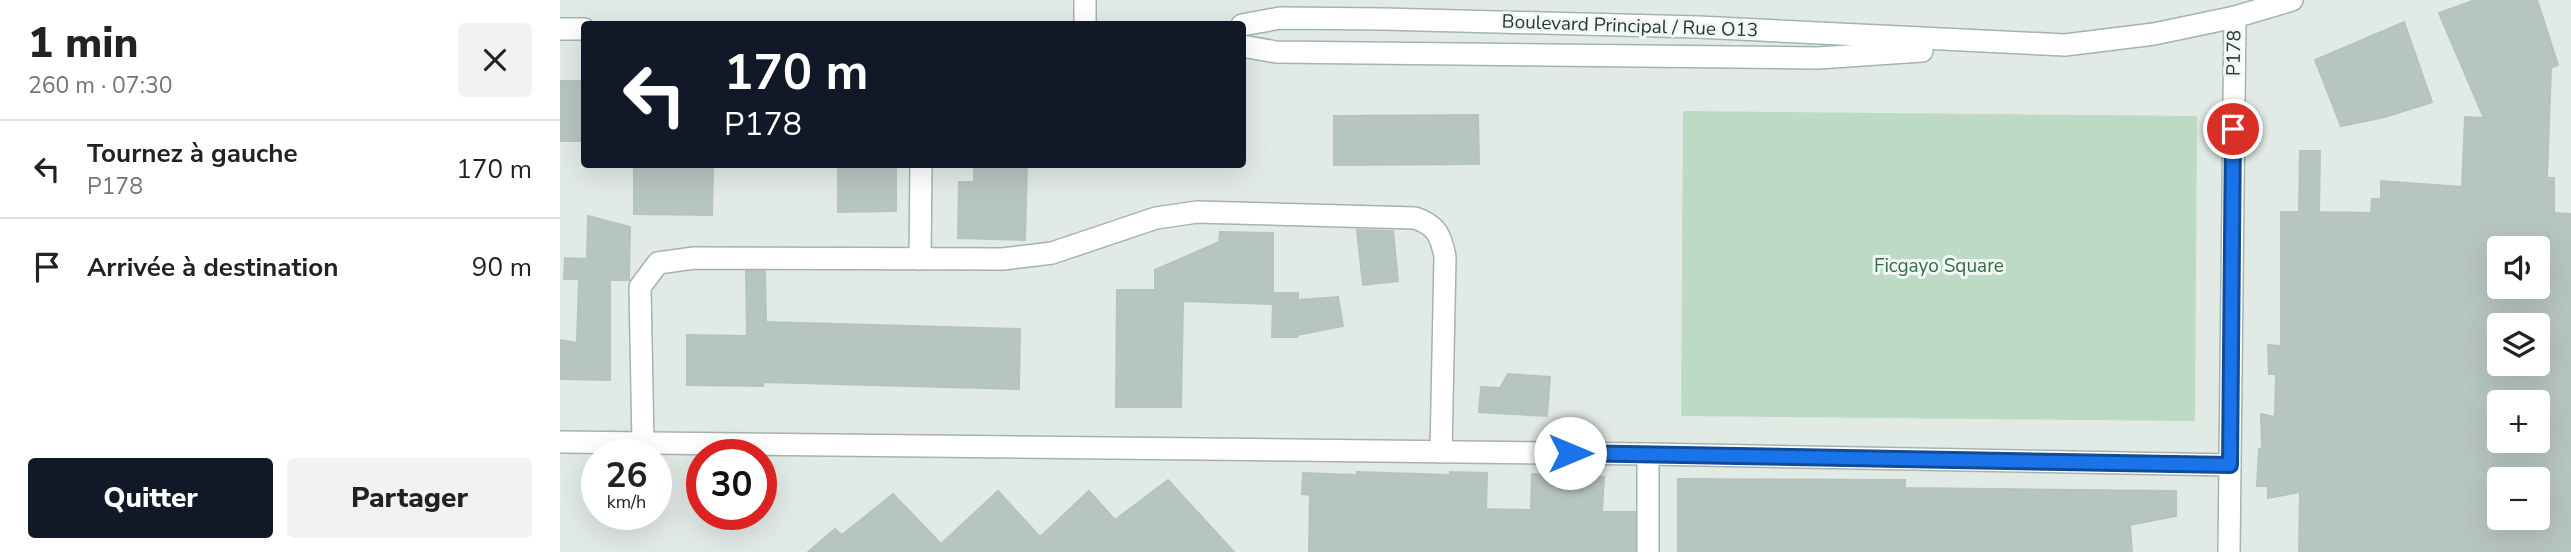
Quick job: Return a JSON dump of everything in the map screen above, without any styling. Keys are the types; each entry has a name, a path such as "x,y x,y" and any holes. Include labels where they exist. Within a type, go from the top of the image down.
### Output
{"street":[{"path":"1084,21 1085,0"},
{"name":"Boulevard Principal / Rue O13","path":"1246,24 1280,18 1383,19 1698,27 2018,45 2065,45 2154,34 2235,17 2292,0"},
{"name":"P178","path":"2229,552 2235,17"},
{"path":"560,29 581,30"},
{"name":"Boulevard Principal / Rue O13","path":"1246,48 1276,52 1818,58 2018,45"},
{"path":"920,259 921,168"},
{"path":"643,439 640,286 658,263 694,258 1003,259 1052,253 1156,218 1197,212 1415,218 1431,223 1441,238 1445,257 1441,452"},
{"path":"560,442 581,443"},
{"path":"672,444 1648,454 2230,465"},
{"path":"1648,454 1648,552"}],"green space":[{"name":"Ficgayo Square","path":"1683,111 2197,116 2195,421 1681,416"}],"building":[{"path":"2475,0 2537,0 2558,65 2551,68 2547,178 2554,178 2554,213 2571,214 2571,552 2299,552 2300,492 2268,498 2268,486 2257,486 2259,449 2262,449 2261,414 2275,417 2276,374 2269,374 2268,345 2281,346 2281,212 2299,212 2300,151 2320,151 2319,212 2371,213 2372,199 2381,199 2381,181 2462,187 2465,117 2484,118 2439,13"},
{"path":"2404,22 2432,102 2385,117 2341,126 2315,60"},
{"path":"560,81 581,81 581,141 560,141"},
{"path":"1478,115 1479,164 1334,165 1334,116"},
{"path":"634,168 713,168 712,215 634,214"},
{"path":"838,168 896,168 896,211 838,212"},
{"path":"974,168 1027,168 1025,240 958,238 959,182 974,182"},
{"path":"588,216 630,227 629,280 610,280 610,380 560,379 560,340 577,343 579,279 564,279 565,258 587,259"},
{"path":"1357,230 1393,231 1398,281 1363,285"},
{"path":"1220,232 1273,233 1273,293 1298,293 1298,300 1338,297 1343,326 1297,337 1272,337 1273,304 1183,301 1181,407 1116,407 1117,290 1155,290 1155,270 1219,242"},
{"path":"746,271 765,271 766,322 1020,329 1019,389 763,382 763,386 687,385 687,335 747,336"},
{"path":"1508,374 1550,377 1547,416 1479,412 1481,387 1500,388"},
{"path":"1357,472 1450,475 1450,472 1487,473 1486,509 1531,510 1532,474 1604,477 1602,512 1635,512 1635,552 1309,552 1310,495 1302,494 1303,473 1357,475"},
{"path":"1678,479 1905,480 1905,488 2176,491 2176,516 2130,525 2132,552 1678,552"},
{"path":"1168,480 1234,552 808,552 835,529 842,535 893,494 941,544 998,491 1040,537 1089,491 1115,520"}],"route":[{"path":"1570,453 2230,465 2233,129"}]}
